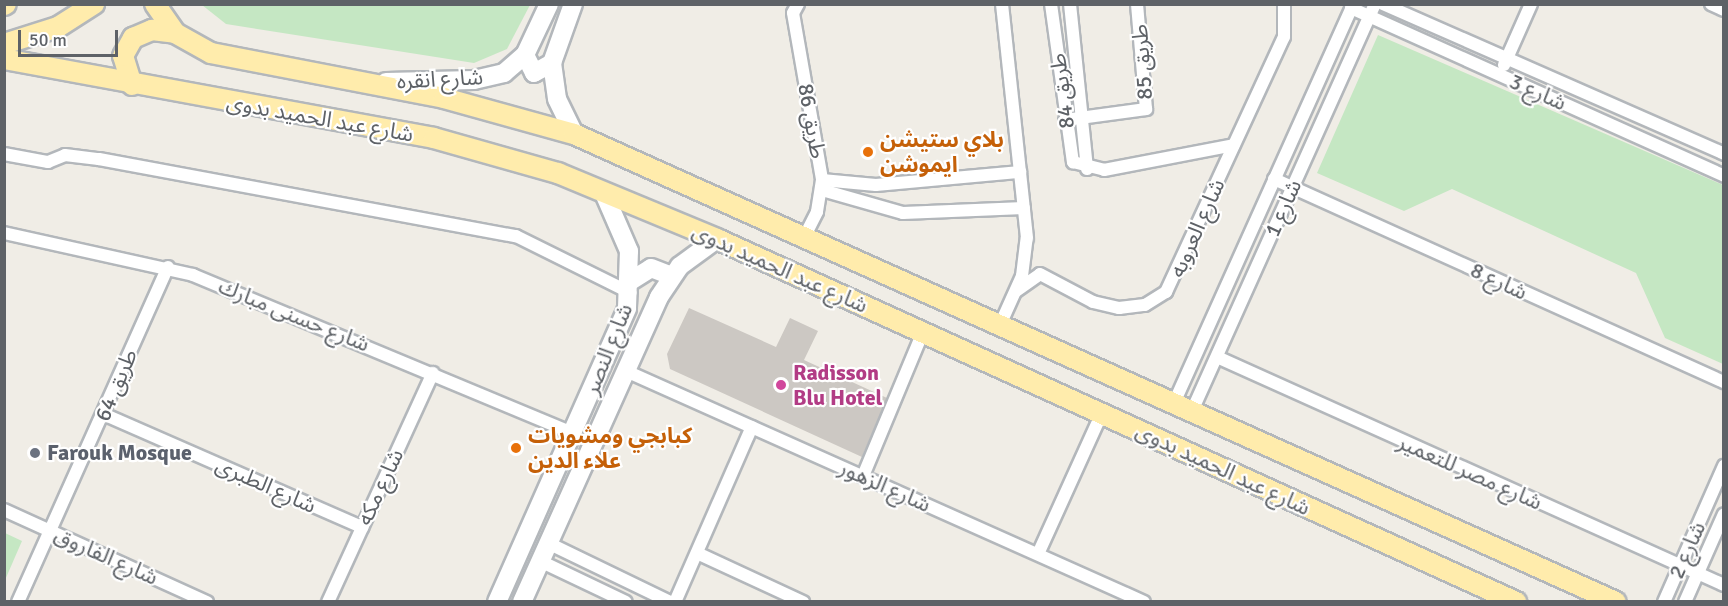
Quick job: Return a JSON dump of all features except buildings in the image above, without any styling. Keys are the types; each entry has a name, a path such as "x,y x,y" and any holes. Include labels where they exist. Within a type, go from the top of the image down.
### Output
{"main road":[{"path":"4,44 58,27 94,4"},
{"name":"شارع عبد الحميد بدوى","path":"155,4 175,33 211,53 487,108 574,134 1616,602"},
{"path":"132,85 123,56 133,38 152,30 175,33"},
{"name":"شارع عبد الحميد بدوى","path":"4,59 132,85 434,138 502,155 603,191 717,239 1102,413 1495,597 1516,602"}],"street":[{"path":"549,4 525,55 534,73 552,63"},
{"path":"573,4 552,63 557,99 574,134"},
{"name":"طريق 86","path":"798,4 793,13 822,185 804,237"},
{"path":"1000,325 1016,291 1027,251 1002,4"},
{"name":"طريق 84","path":"1052,4 1065,120 1073,162 1087,169"},
{"name":"طريق 84","path":"1070,4 1087,169"},
{"name":"طريق 85","path":"1065,120 1140,113 1148,106 1137,4"},
{"name":"شارع العروبه","path":"1016,291 1040,274 1107,306 1132,308 1156,300 1175,282 1284,37 1284,4"},
{"name":"شارع 3","path":"1383,4 1724,154"},
{"path":"1500,75 1531,4"},
{"path":"1711,4 1724,10"},
{"name":"شارع 3","path":"1352,6 1372,10 1500,75 1724,176"},
{"name":"شارع 1","path":"1183,407 1275,179 1352,6"},
{"name":"شارع 1","path":"1183,407 1217,357 1372,10"},
{"name":"شارع انقره","path":"363,83 489,78 525,55"},
{"path":"1087,169 1120,168 1234,145"},
{"path":"4,154 48,162 64,155 99,159 516,236 631,286 657,268 672,276"},
{"path":"822,185 876,185 1020,172"},
{"name":"شارع 8","path":"1275,179 1724,382"},
{"path":"822,185 903,213 1024,208"},
{"name":"شارع النصر","path":"496,602 572,433 631,286 625,236 603,191"},
{"name":"شارع حسنى مبارك","path":"4,234 168,267 255,297 572,433"},
{"name":"شارع النصر","path":"522,602 626,371 672,276 717,239"},
{"name":"طريق 64","path":"18,602 168,267"},
{"path":"863,476 923,332"},
{"name":"شارع مصر للتعمير","path":"1217,357 1724,585"},
{"name":"شارع الزهور","path":"626,371 1144,602"},
{"name":"شارع مكه","path":"328,602 433,373"},
{"path":"1038,554 1102,413"},
{"name":"شارع الطبرى","path":"103,414 362,527"},
{"path":"675,602 752,427"},
{"name":"شارع 2","path":"1664,602 1724,466"},
{"name":"شارع الفاروق","path":"4,510 207,602"},
{"name":"شارع 2","path":"1685,602 1724,514"},
{"path":"548,543 670,602"},
{"path":"696,553 803,602"},
{"path":"540,561 626,602"}],"green space":[{"path":"202,5 530,5 507,49 474,63 226,24"},
{"path":"1378,35 1723,185 1723,364 1665,338 1636,273 1452,189 1404,211 1317,173"},
{"path":"5,533 22,541 5,580"}],"place":[{"name":"بلاي ستيشن ايموشن","path":"868,152"},
{"name":"Radisson Blu Hotel","path":"781,385"},
{"name":"كبابجي ومشويات علاء الدين","path":"516,448"},
{"name":"Farouk Mosque","path":"35,453"}]}
